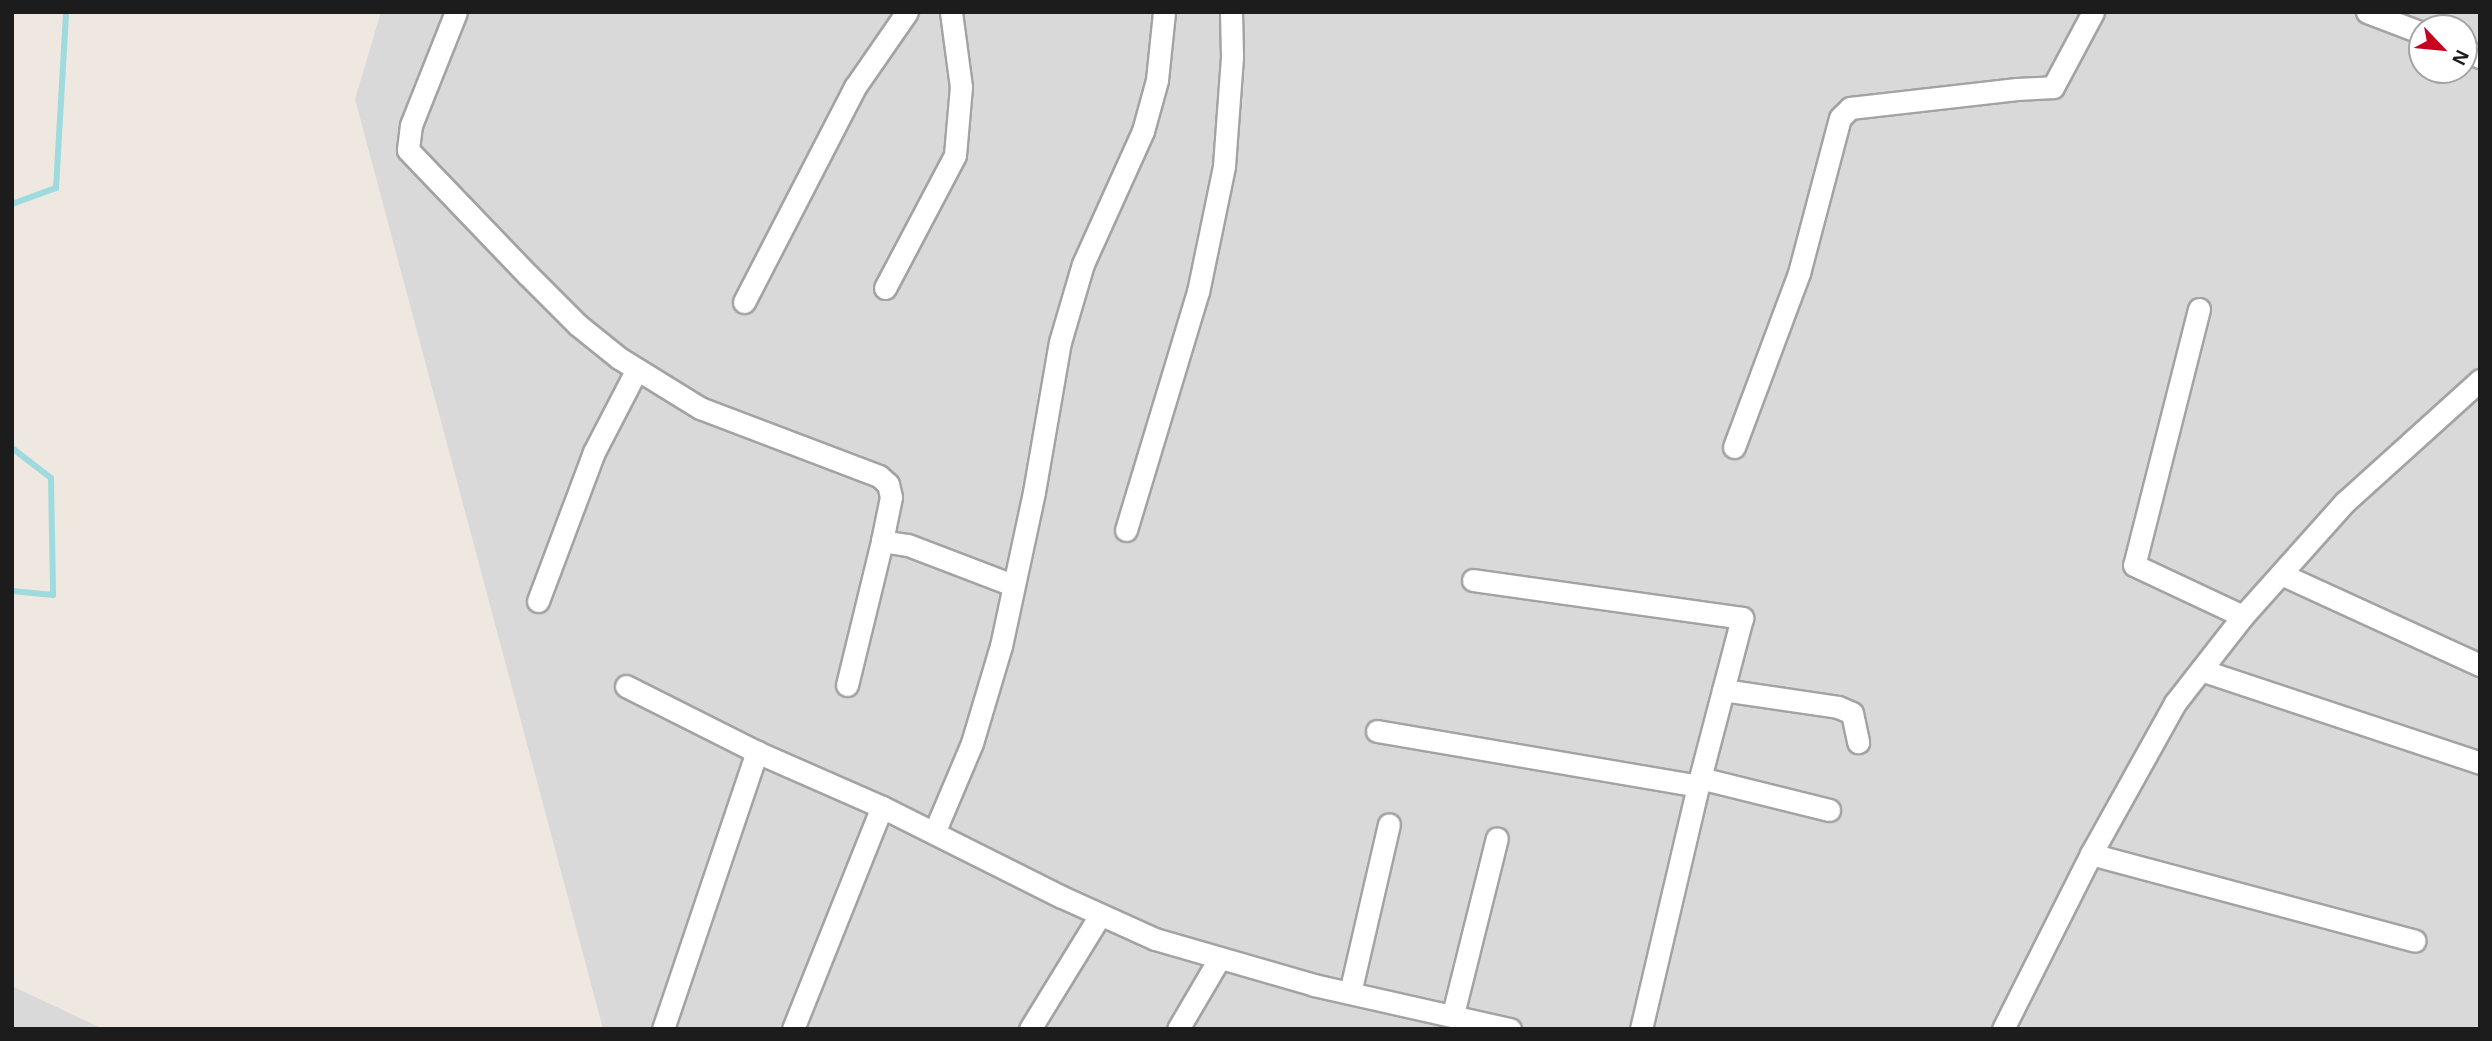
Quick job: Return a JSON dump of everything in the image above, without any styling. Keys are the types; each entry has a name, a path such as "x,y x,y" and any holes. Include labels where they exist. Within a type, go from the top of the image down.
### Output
{"street":[{"path":"456,12 411,125 408,150 578,325 637,369 700,408 879,476 888,484 891,497 847,685"},
{"path":"744,302 855,87 907,12"},
{"path":"885,288 955,155 961,87 951,12"},
{"path":"934,833 972,743 1001,646 1034,492 1060,342 1083,264 1143,131 1157,80 1164,12"},
{"path":"1126,530 1198,292 1224,166 1232,56 1231,12"},
{"path":"1734,447 1799,273 1840,118 1850,108 2053,87 2093,12"},
{"path":"2367,12 2408,28"},
{"path":"2199,309 2134,565 2243,616"},
{"path":"538,601 594,452 637,369"},
{"path":"2003,1029 2091,854 2175,703 2243,616 2345,502 2480,380"},
{"path":"882,541 908,545 1013,585"},
{"path":"2281,574 2480,666"},
{"path":"1473,580 1742,618 1699,782 1641,1029"},
{"path":"2201,670 2414,744 2480,763"},
{"path":"626,687 757,752 882,807 1100,915 1155,939 1219,960 1510,1029"},
{"path":"1723,690 1838,707 1852,713 1858,742"},
{"path":"1377,731 1699,782 1829,810"},
{"path":"663,1029 757,752"},
{"path":"793,1029 882,807"},
{"path":"1350,993 1389,824"},
{"path":"1453,1014 1497,838"},
{"path":"2091,854 2415,941"},
{"path":"1030,1029 1100,915"},
{"path":"1178,1029 1219,960"}],"shaded area":[{"path":"381,12 2480,12 2480,1029 603,1029 355,99"},
{"path":"12,986 103,1029 12,1029"}],"waterway":[{"path":"12,204 56,188 66,12"},
{"path":"12,448 51,478 53,595 12,591"}]}
